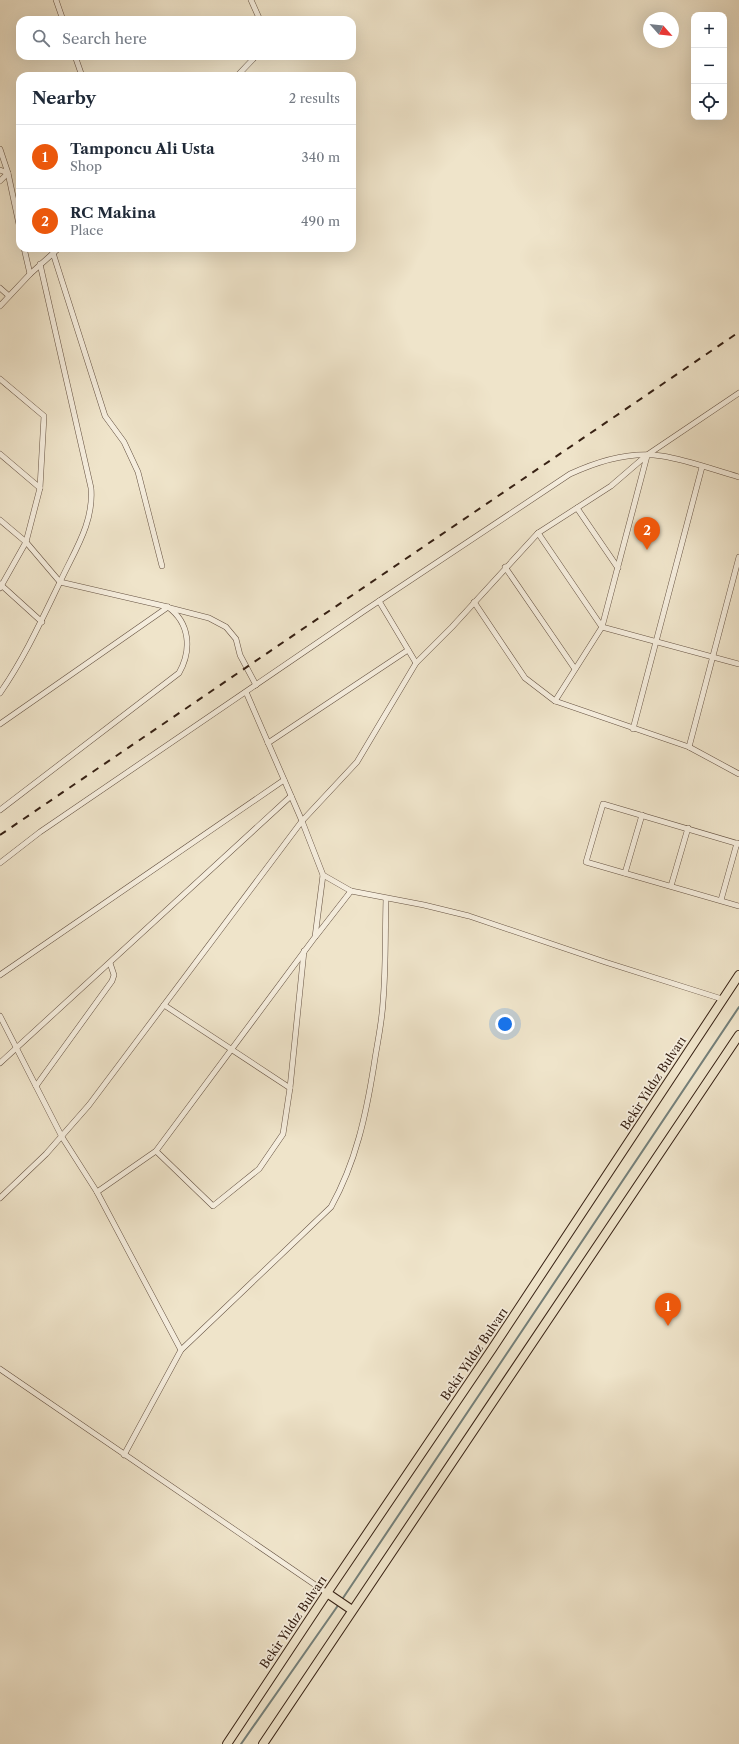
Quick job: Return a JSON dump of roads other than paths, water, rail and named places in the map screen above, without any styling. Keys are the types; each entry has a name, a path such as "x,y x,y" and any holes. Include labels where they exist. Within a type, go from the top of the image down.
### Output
{"main road":[{"name":"Bekir Yıldız Bulvarı","path":"227,1744 326,1594 492,1350 739,975"},
{"path":"263,1744 349,1608 739,1035"},
{"path":"326,1594 349,1608"}],"street":[{"path":"56,0 62,16"},
{"path":"251,0 258,16"},
{"path":"76,60 81,72"},
{"path":"241,72 252,60"},
{"path":"0,149 8,173 16,210"},
{"path":"0,170 8,173"},
{"path":"0,181 8,173"},
{"path":"25,252 30,274"},
{"path":"0,306 40,264 54,253 105,416 124,442 138,472 162,566"},
{"path":"0,693 2,686 21,662 42,622 87,524 92,496 40,264"},
{"path":"0,288 9,296"},
{"path":"0,379 44,416 40,488 26,542 1,586 42,622"},
{"path":"0,1198 62,1137 89,1105 302,821 357,762 416,663 538,533 611,486 647,455 739,392"},
{"path":"0,454 40,488"},
{"path":"555,701 602,627 647,455"},
{"path":"0,863 46,828 379,601 570,474 604,460 647,455 662,456 739,477"},
{"path":"633,729 702,467"},
{"path":"577,508 618,568"},
{"path":"0,520 26,542 60,582 209,618 226,628 236,639 240,655 256,685"},
{"path":"538,533 602,627 739,664"},
{"path":"689,748 739,557"},
{"path":"505,567 575,669"},
{"path":"379,601 416,663"},
{"path":"474,602 525,678 555,701 689,748 739,774"},
{"path":"0,724 168,608"},
{"path":"0,810 179,673 186,656 187,638 181,620 168,608"},
{"path":"268,743 408,650"},
{"path":"246,692 302,821 323,875 315,937"},
{"path":"0,975 284,780"},
{"path":"0,1063 291,796"},
{"path":"721,900 738,843 602,804 586,862 739,906"},
{"path":"625,873 642,816"},
{"path":"671,886 688,828"},
{"path":"323,875 351,891 386,899 424,905 468,916 722,999"},
{"path":"98,1192 156,1151 304,951 351,891"},
{"path":"124,1455 181,1350 331,1207 344,1181 362,1126 384,1002 386,899"},
{"path":"156,1151 213,1206 259,1170 283,1134 290,1088 304,951"},
{"path":"36,1086 112,982 114,975 110,963"},
{"path":"164,1005 290,1088"},
{"path":"0,1016 62,1137 98,1192 181,1350"},
{"path":"0,1369 326,1594"}],"waterway":[{"path":"341,1601 739,1007"},
{"path":"241,1744 339,1604"}],"railway":[{"path":"0,835 739,332"}],"place":[{"name":"RC Makina","path":"647,550"},
{"name":"Tamponcu Ali Usta","path":"668,1326"}]}
